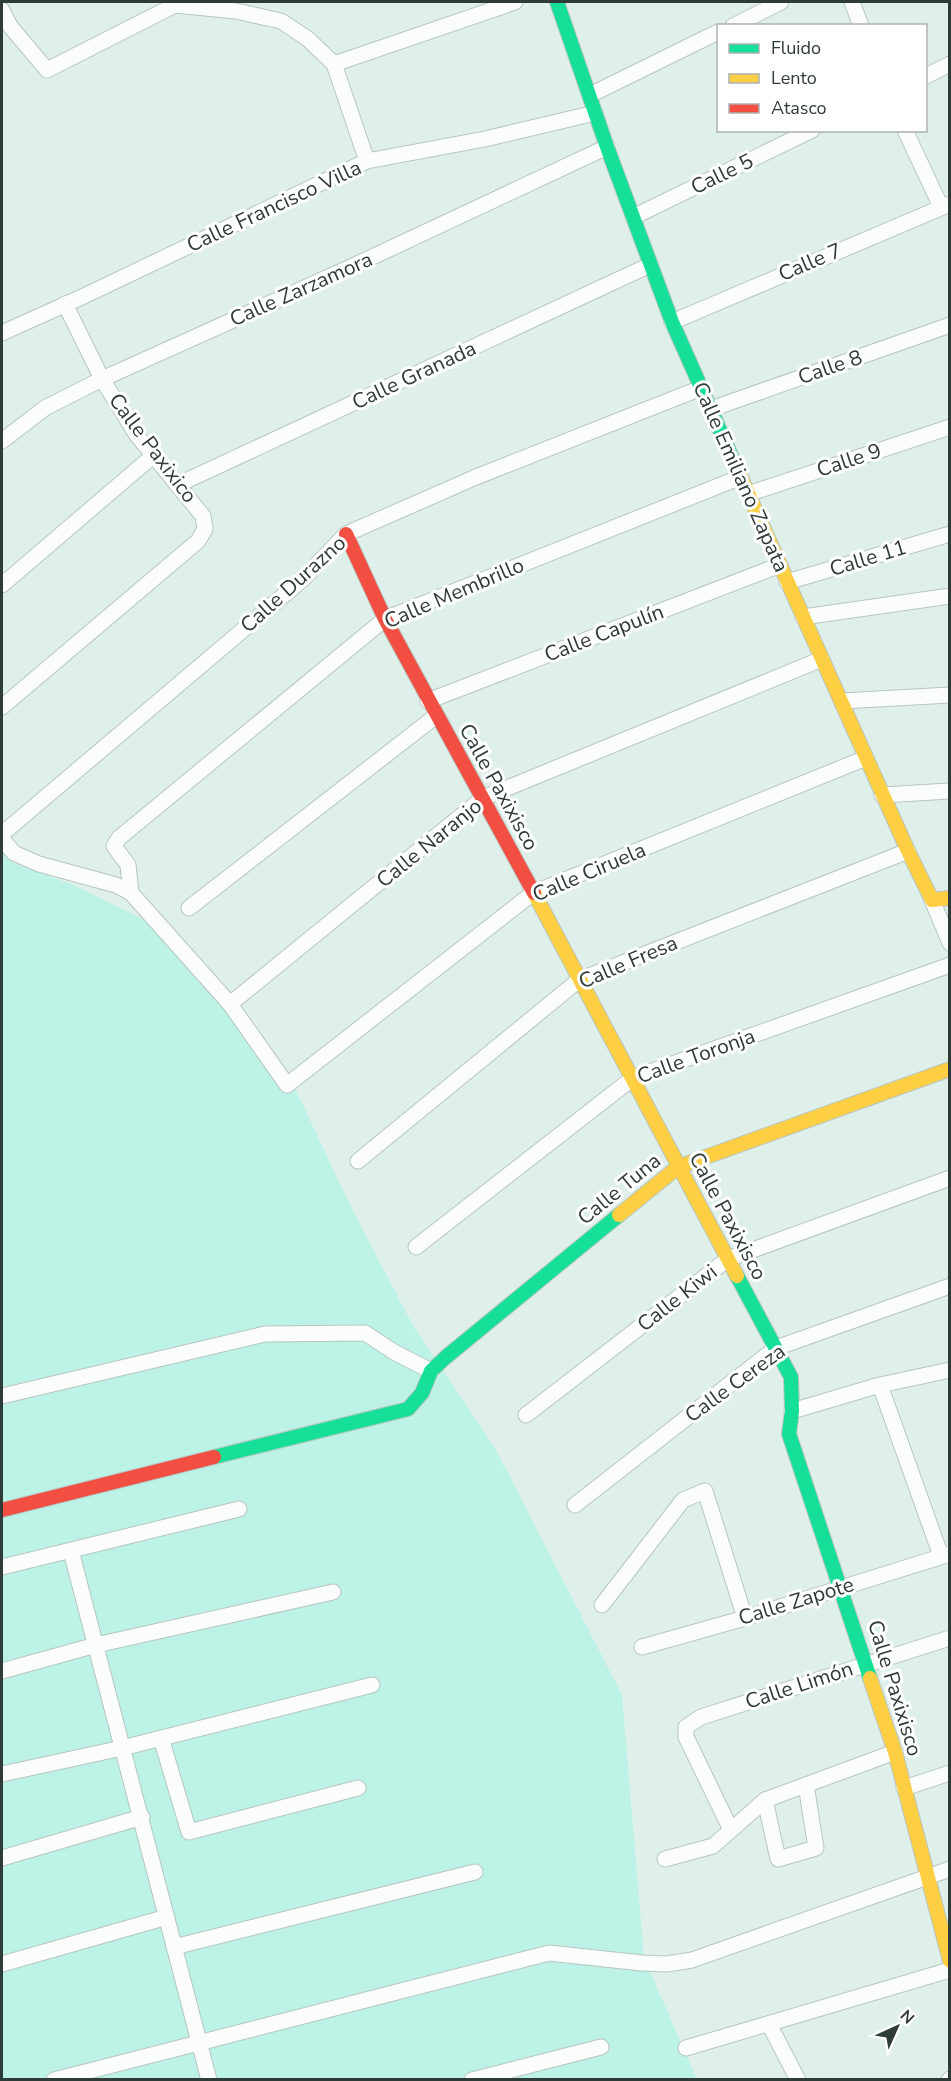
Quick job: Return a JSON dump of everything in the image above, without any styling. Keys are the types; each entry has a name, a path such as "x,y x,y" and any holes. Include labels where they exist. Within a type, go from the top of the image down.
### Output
{"street":[{"path":"334,64 515,2"},
{"name":"Calle Emiliano Zapata","path":"557,2 607,147 672,322 950,943"},
{"path":"737,24 782,2"},
{"path":"852,2 860,24"},
{"path":"2,10 10,26 46,70 175,5 236,11 280,21 308,39 334,64 367,161"},
{"path":"590,95 717,32"},
{"path":"927,76 950,64"},
{"name":"Calle Francisco Villa","path":"3,329 105,286 367,161 485,139 595,113"},
{"name":"Calle 5","path":"633,217 808,132"},
{"path":"906,132 945,205"},
{"name":"Calle Zarzamora","path":"2,441 45,408 102,379 353,266 607,147"},
{"name":"Calle 7","path":"672,322 945,205"},
{"name":"Calle Granada","path":"177,485 650,264"},
{"name":"Calle Paxixico","path":"2,707 198,541 205,529 203,516 136,434 102,379 65,304"},
{"name":"Calle 8","path":"711,409 950,325"},
{"name":"Calle Durazno","path":"2,836 303,579 346,534 476,477 701,388"},
{"name":"Calle 9","path":"748,494 950,427"},
{"path":"2,585 154,455"},
{"name":"Calle Membrillo","path":"130,893 128,865 114,846 119,838 385,618 741,477"},
{"name":"Calle Paxixisco","path":"346,534 385,618 428,701 483,798 791,1377 792,1411 789,1434 895,1752 950,1961"},
{"name":"Calle 11","path":"788,582 950,534"},
{"name":"Calle Capulín","path":"428,701 780,565"},
{"path":"803,616 950,596"},
{"name":"Calle Naranjo","path":"230,1004 483,798 822,659"},
{"path":"842,701 950,695"},
{"path":"189,908 436,716"},
{"name":"Calle Ciruela","path":"230,1004 287,1085 533,893 866,758"},
{"path":"882,795 950,791"},
{"path":"2,836 14,853 39,864 116,885 130,893 230,1004"},
{"name":"Calle Fresa","path":"358,1161 579,980 908,851"},
{"path":"932,900 950,898"},
{"name":"Calle Toronja","path":"416,1247 633,1078 950,965"},
{"name":"Calle Tuna","path":"431,1371 678,1167 950,1069"},
{"name":"Calle Kiwi","path":"526,1415 728,1259 950,1178"},
{"name":"Calle Cereza","path":"575,1505 776,1348 950,1286"},
{"path":"2,1396 266,1334 364,1333 431,1371 422,1393 408,1409 2,1510"},
{"path":"792,1411 880,1385 950,1370"},
{"path":"880,1385 945,1555"},
{"path":"602,1605 683,1500 705,1491 746,1618"},
{"path":"2,1567 238,1509"},
{"path":"70,1551 142,1817 209,2079"},
{"name":"Calle Zapote","path":"642,1647 746,1618 945,1555"},
{"path":"2,1671 96,1645 333,1592"},
{"name":"Calle Limón","path":"731,1830 686,1737 686,1727 701,1717 950,1638"},
{"path":"2,1774 122,1748 372,1685"},
{"path":"161,1738 189,1832 358,1788"},
{"path":"665,1859 713,1846 765,1800 895,1752"},
{"path":"904,1788 950,1773"},
{"path":"765,1800 778,1859 816,1848 806,1785"},
{"path":"2,1858 142,1817"},
{"path":"54,2079 549,1953 642,1963 667,1964 692,1960 927,1875 950,1869"},
{"path":"174,1947 475,1872"},
{"path":"2,1964 167,1917"},
{"path":"686,2048 950,1971"},
{"path":"769,2024 798,2079"},
{"path":"472,2079 601,2047"}],"green space":[{"path":"2,832 14,863 78,887 147,921 293,1084 350,1205 411,1322 496,1450 622,1695 644,1958 697,2079 2,2079"}],"traffic: fast":[{"path":"557,2 607,147 672,322 734,462"},
{"path":"214,1457 408,1409 422,1393 431,1371 446,1357 619,1215"},
{"path":"737,1276 791,1377 792,1411 789,1434 870,1678"}],"traffic: slow":[{"path":"734,462 932,900 950,898"},
{"path":"534,893 737,1276"},
{"path":"619,1215 678,1167 950,1069"},
{"path":"870,1678 895,1752 950,1961"}],"traffic: jam":[{"path":"346,534 385,619 534,893"},
{"path":"2,1510 214,1457"}]}
